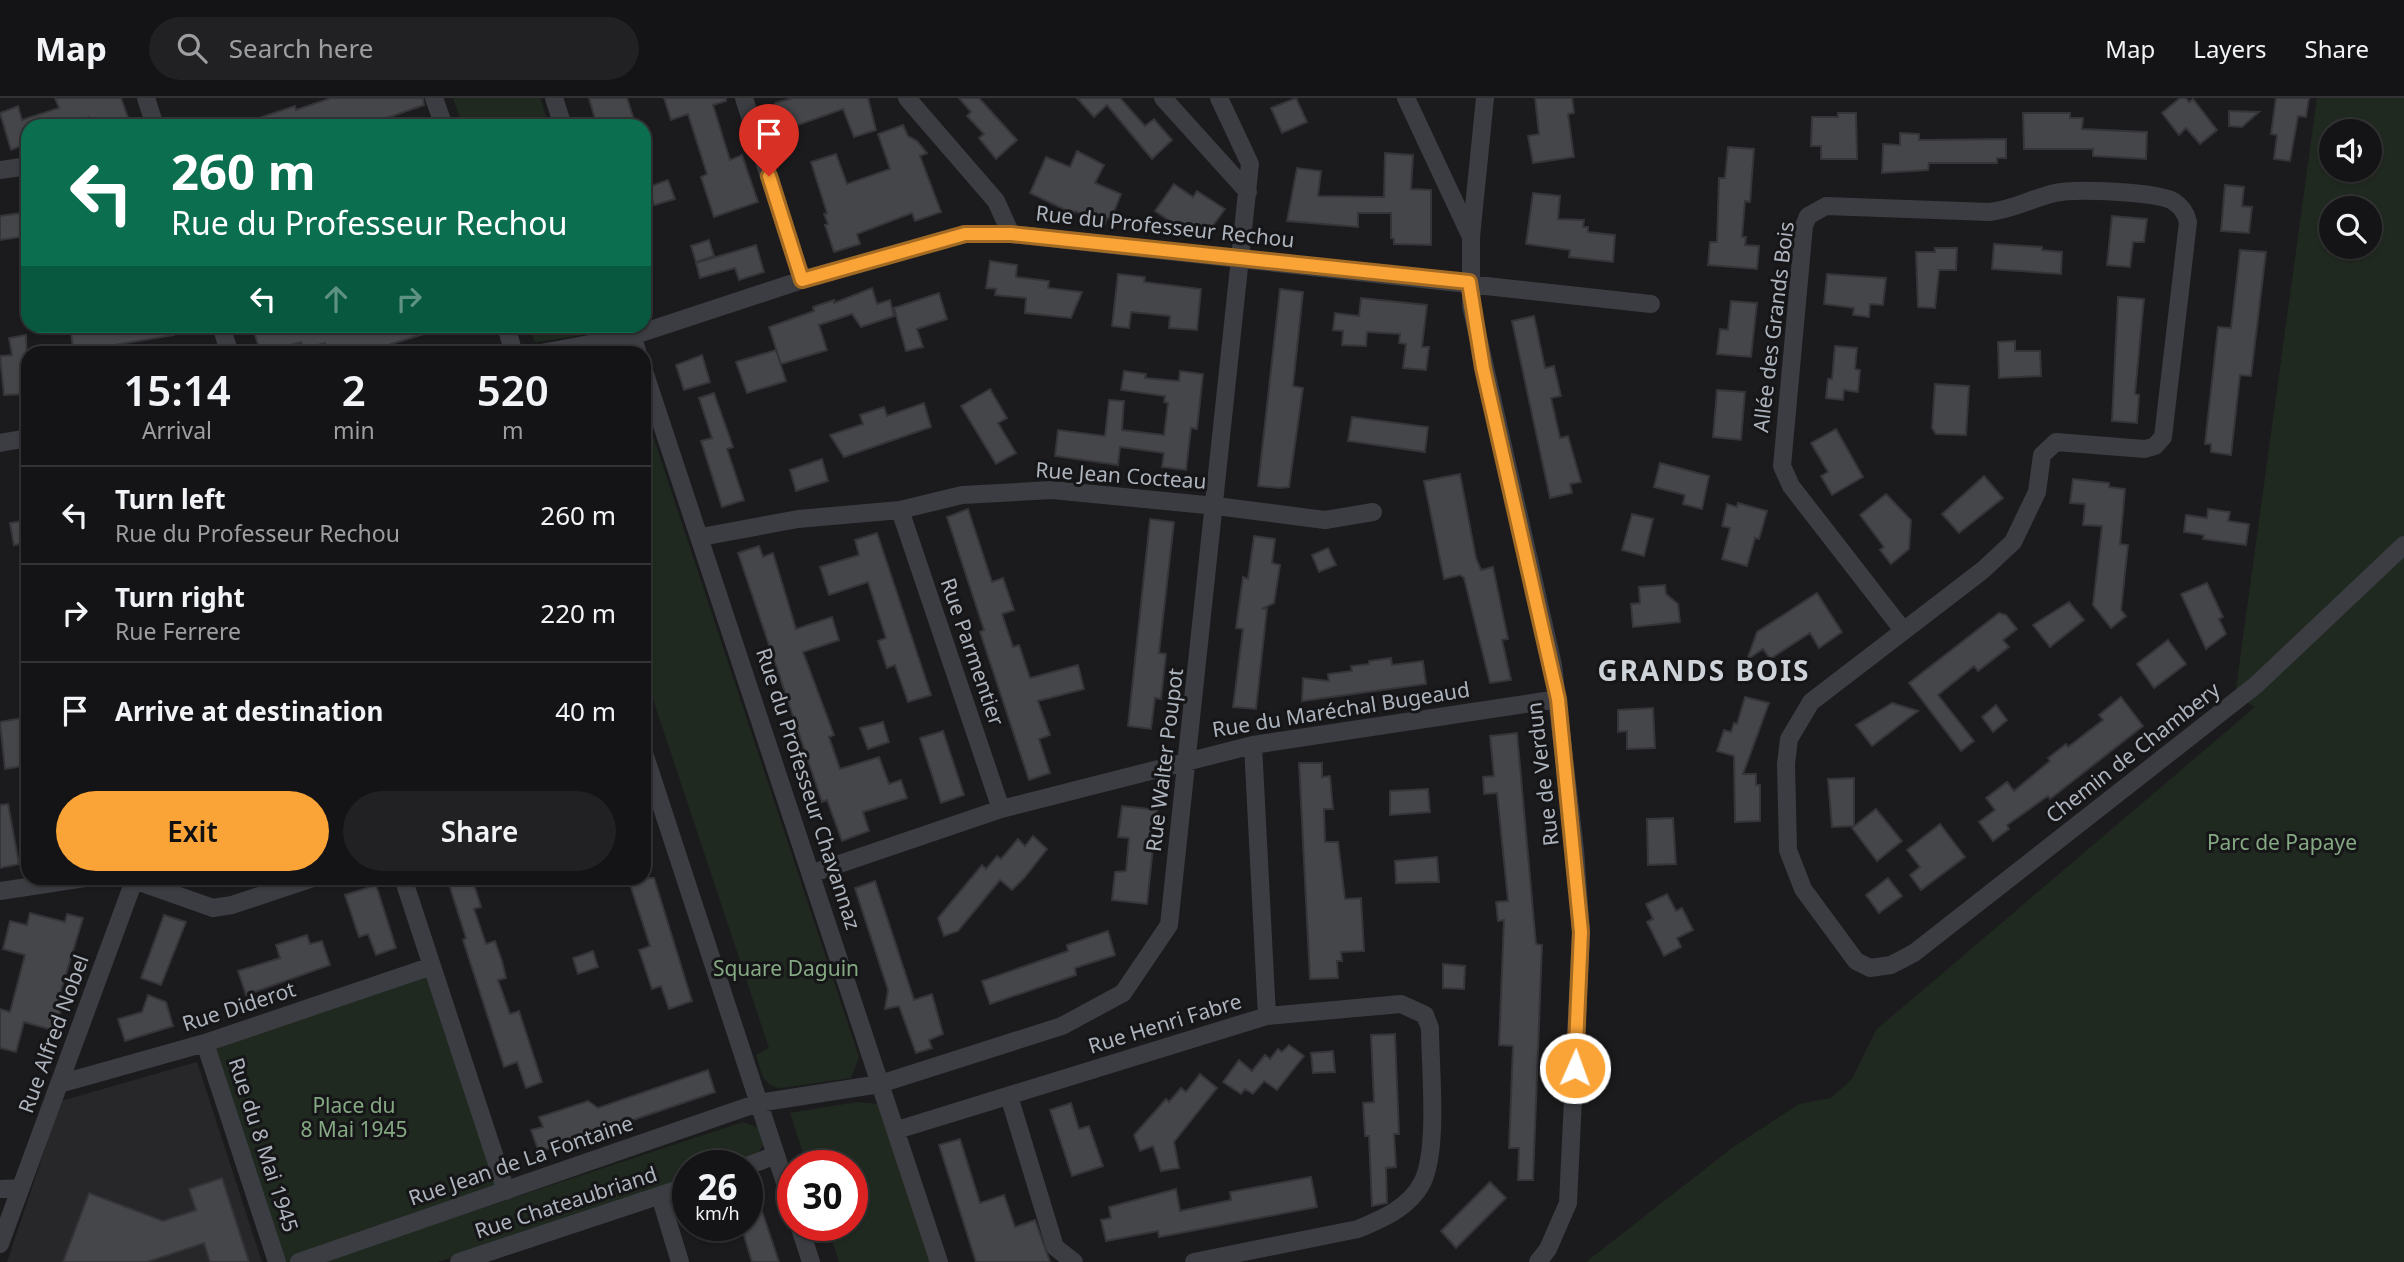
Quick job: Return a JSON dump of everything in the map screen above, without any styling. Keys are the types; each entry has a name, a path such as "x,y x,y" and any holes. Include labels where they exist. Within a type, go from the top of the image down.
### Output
{"street":[{"path":"146,98 153,119"},
{"path":"434,98 442,119"},
{"path":"554,98 562,119"},
{"path":"744,98 802,280"},
{"path":"907,98 996,201 1011,234"},
{"path":"1163,98 1248,192"},
{"name":"Rue Walter Poupot","path":"758,1103 880,1084 1062,1026 1123,993 1169,925 1189,760 1250,164 1219,98"},
{"path":"1406,98 1471,237"},
{"name":"Rue de Verdun","path":"1485,98 1469,282 1483,368 1558,699 1581,932 1568,1203 1548,1249 1538,1262"},
{"path":"0,170 21,167"},
{"name":"Allée des Grands Bois","path":"1870,968 1856,961 1846,950 1803,888 1791,864 1786,764 1789,739 1804,709 1902,629 1983,570 2013,542 2037,492 2040,463 2047,448 2056,442 2145,449 2154,446 2163,436 2188,222 2175,202 2154,197 2071,191 2054,193 2015,208 1989,212 1839,204 1826,206 1808,216 1802,239 1782,466 1791,486 1902,629"},
{"name":"Rue du Professeur Rechou","path":"651,332 802,280 965,234 1011,234 1651,304"},
{"name":"Rue du Professeur Rechou","path":"584,346 633,338"},
{"name":"Rue du Professeur Chavannaz","path":"651,391 813,873 939,1262"},
{"path":"0,443 21,439"},
{"name":"Rue Jean Cocteau","path":"701,537 798,519 900,510 962,495 1052,491 1216,506 1325,520 1373,512"},
{"name":"Rue Parmentier","path":"900,510 1001,809"},
{"name":"Chemin de Chambery","path":"1870,968 1891,965 1914,953 2202,728 2256,685 2404,545"},
{"name":"Rue du Maréchal Bugeaud","path":"813,873 1001,809 1253,745 1558,699"},
{"name":"Rue Henri Fabre","path":"897,1130 1267,1016 1253,745"},
{"path":"651,774 777,1158"},
{"path":"0,891 39,885"},
{"name":"Rue Alfred Nobel","path":"0,1244 131,885"},
{"path":"150,885 213,908 232,905 292,885"},
{"path":"404,885 506,1191"},
{"name":"Rue Diderot","path":"59,1084 205,1043 432,966"},
{"path":"1194,1262 1358,1229 1403,1206 1422,1183 1430,1149 1430,1028 1425,1015 1401,1004 1267,1016"},
{"name":"Rue du 8 Mai 1945","path":"205,1043 278,1262"},
{"path":"1009,1096 1055,1247 1074,1262"},
{"name":"Rue Jean de La Fontaine","path":"299,1262 758,1103"},
{"path":"763,1160 776,1155"},
{"path":"0,1189 21,1188"},
{"name":"Rue Chateaubriand","path":"459,1262 672,1192"},
{"path":"660,1196 680,1262"},
{"path":"804,1241 811,1262"}],"shaded area":[{"path":"197,1062 262,1262 7,1262 61,1101"}],"green space":[{"path":"453,98 540,98 547,119 460,119"},
{"name":"Parc de Papaye","path":"2317,98 2404,98 2404,1262 1586,1262 1732,1148 1799,1104 1831,1098 1852,1079 1876,1030 2255,707 2235,696"},
{"path":"531,333 599,333 535,342"},
{"name":"Square Daguin","path":"651,430 859,1057 851,1078 781,1088 766,1081 759,1067 756,1055 769,1048 651,693"},
{"name":"Place du 8 Mai 1945","path":"432,966 506,1191 299,1262 277,1262 205,1043"},
{"path":"857,1102 878,1104 931,1262 839,1262 832,1241 868,1241 868,1150 802,1150 790,1113"},
{"path":"743,1122 759,1128 764,1143 759,1150 672,1150 672,1184 438,1262 319,1262"}],"building":[{"path":"55,98 121,98 128,119 25,119 59,108"},
{"path":"331,98 423,98 424,105 384,119 256,119 295,106 296,110"},
{"path":"589,98 627,98 634,119 595,119"},
{"path":"664,98 726,98 726,101 713,105 730,160 742,155 758,202 714,217 701,177 707,174 688,114 671,120"},
{"path":"793,98 868,98 876,130 854,137 843,109 784,130 775,103"},
{"path":"959,98 979,98 1017,140 996,159 979,138 984,134 967,116 971,112"},
{"path":"1077,98 1120,98 1145,126 1154,119 1172,140 1152,159 1107,105 1094,117"},
{"path":"1296,98 1307,122 1282,133 1271,108"},
{"path":"1535,98 1572,98 1574,113 1568,114 1574,157 1533,163 1528,136 1539,134"},
{"path":"2180,98 2186,98 2189,102 2193,99 2217,130 2200,144 2186,128 2179,135 2162,113"},
{"path":"2276,98 2309,98 2306,117 2298,116 2290,161 2274,159 2277,135 2271,134"},
{"path":"18,106 22,119 21,146 11,150 0,113"},
{"path":"2229,111 2259,112 2242,127 2229,126"},
{"path":"1838,113 1856,113 1857,159 1821,159 1821,146 1811,146 1812,117 1838,117"},
{"path":"2023,113 2070,113 2070,118 2083,118 2082,129 2147,132 2146,159 2093,156 2093,149 2024,149"},
{"path":"903,125 908,136 917,141 927,153 920,156 941,212 915,221 912,213 857,234 860,244 834,252 825,225 828,224 824,214 827,213 811,162 836,154 847,184 890,169 878,134"},
{"path":"1900,133 1919,134 1919,140 2006,139 2006,158 1997,158 1997,163 1929,163 1928,170 1882,173 1883,144 1900,145"},
{"path":"1728,147 1754,149 1750,202 1745,201 1742,237 1746,237 1745,245 1759,246 1757,269 1708,265 1710,242 1717,242 1719,178 1725,178"},
{"path":"1077,151 1104,165 1095,183 1121,194 1111,219 1107,218 1105,224 1075,211 1074,214 1030,193 1046,157 1070,167"},
{"path":"1385,153 1413,155 1411,189 1431,190 1431,245 1394,244 1394,239 1391,238 1391,213 1358,213 1358,227 1287,221 1297,168 1321,171 1318,196 1384,197"},
{"path":"668,180 675,199 654,205 651,186"},
{"path":"1174,184 1193,197 1197,191 1225,209 1206,235 1186,232 1155,211"},
{"path":"2225,185 2244,187 2242,206 2252,207 2249,233 2221,231"},
{"path":"1533,193 1560,196 1558,219 1584,220 1583,227 1588,227 1588,232 1615,235 1613,262 1569,257 1570,250 1526,244"},
{"path":"21,213 21,237 0,240 0,216"},
{"path":"2112,216 2147,219 2144,242 2133,242 2130,267 2107,265"},
{"path":"709,240 714,256 696,262 691,246"},
{"path":"1994,244 2042,247 2042,250 2062,252 2061,274 1992,269"},
{"path":"756,245 764,272 739,280 735,268 700,278 696,263"},
{"path":"1935,248 1957,248 1956,270 1939,270 1935,308 1918,307 1916,252 1935,252"},
{"path":"2240,250 2266,252 2251,376 2240,375 2231,455 2211,452 2211,444 2205,444 2218,327 2231,328"},
{"path":"990,261 1017,265 1016,277 1049,281 1048,288 1082,292 1071,318 1025,313 1026,298 995,295 996,289 986,288"},
{"path":"1118,274 1145,277 1144,282 1201,289 1197,330 1169,328 1170,316 1131,312 1129,328 1112,326"},
{"path":"1827,274 1886,278 1883,305 1870,304 1869,317 1853,315 1854,308 1824,304"},
{"path":"872,288 877,304 890,300 894,316 861,327 852,314 819,325 827,350 781,364 769,327 814,311 813,307 834,300 834,303"},
{"path":"1280,289 1303,292 1293,386 1303,388 1289,487 1280,488 1258,486"},
{"path":"939,293 947,319 917,329 923,347 906,351 894,308"},
{"path":"2118,297 2144,299 2135,394 2139,395 2137,423 2112,421"},
{"path":"1361,298 1427,305 1422,347 1429,347 1426,370 1403,368 1406,344 1399,343 1400,334 1367,332 1366,346 1342,345 1343,331 1333,330 1335,313 1359,316"},
{"path":"1731,301 1757,303 1751,357 1717,354 1720,329 1728,330"},
{"path":"1534,316 1545,368 1554,366 1561,396 1551,398 1560,438 1568,436 1581,482 1570,484 1572,493 1550,498 1512,321"},
{"path":"71,333 174,333 108,346 73,346"},
{"path":"254,333 427,333 391,344 392,346 326,346 325,343 303,346 301,342 288,346 258,346"},
{"path":"26,335 26,346 21,346 21,394 4,395 0,356 12,355 9,338"},
{"path":"2015,341 2015,351 2040,351 2041,376 1999,378 1998,342"},
{"path":"1835,346 1857,348 1855,369 1860,370 1858,392 1844,390 1843,400 1826,398 1828,379 1832,379"},
{"path":"776,350 786,381 747,393 736,362"},
{"path":"702,355 710,382 684,390 676,365"},
{"path":"1124,371 1146,374 1145,378 1179,381 1180,371 1203,374 1197,429 1191,428 1186,470 1162,467 1164,453 1120,447 1118,465 1055,456 1058,430 1105,436 1109,400 1124,401 1122,430 1164,435 1168,403 1164,402 1165,396 1121,390"},
{"path":"1935,384 1969,386 1966,435 1936,434 1932,428"},
{"path":"990,389 1007,418 998,423 1016,453 996,464 961,406"},
{"path":"1717,390 1745,392 1741,440 1713,437"},
{"path":"714,393 733,447 727,449 744,500 722,507 701,441 712,438 699,398"},
{"path":"924,403 931,427 844,457 830,435 863,424 860,415 884,407 887,416"},
{"path":"1352,417 1428,427 1425,452 1348,441"},
{"path":"1836,429 1863,477 1832,495 1821,476 1828,472 1811,443"},
{"path":"822,459 828,481 796,491 790,470"},
{"path":"1660,463 1709,476 1702,509 1683,504 1685,495 1654,487"},
{"path":"1460,474 1476,558 1481,570 1493,567 1508,639 1502,640 1511,680 1490,683 1464,578 1460,575 1444,579 1424,481"},
{"path":"1984,476 2003,498 1959,533 1942,514"},
{"path":"2073,479 2109,483 2109,487 2125,489 2120,544 2128,545 2121,610 2126,616 2111,628 2093,605 2102,526 2083,525 2085,504 2070,503"},
{"path":"1886,494 1911,520 1909,549 1891,564 1880,550 1884,547 1860,515"},
{"path":"1738,503 1767,511 1747,566 1722,559 1730,528 1722,526 1727,504 1737,507"},
{"path":"968,509 992,582 1003,578 1014,610 1002,614 1013,647 1019,645 1030,678 1078,665 1084,689 1038,701 1050,735 1039,739 1050,773 1029,780 980,632 984,630 947,517"},
{"path":"2208,509 2230,512 2228,521 2249,524 2246,545 2203,539 2204,535 2184,532 2186,515 2207,518"},
{"path":"1632,514 1653,519 1644,556 1622,550"},
{"path":"1150,519 1174,522 1159,653 1166,654 1161,699 1155,698 1151,729 1128,726"},
{"path":"21,521 21,544 14,545 10,523"},
{"path":"877,533 931,695 908,702 895,665 887,668 878,641 886,638 868,582 829,595 820,567 859,555 855,540"},
{"path":"1254,536 1275,539 1272,563 1280,565 1274,603 1262,609 1267,608 1256,709 1233,707 1243,629 1236,628 1243,577 1248,579"},
{"path":"759,546 763,557 773,553 796,629 832,617 839,640 803,652 834,735 829,737 840,769 879,757 889,784 901,780 907,798 863,812 869,831 842,841 827,800 822,802 738,553"},
{"path":"1328,548 1336,565 1319,572 1312,555"},
{"path":"2207,583 2223,617 2219,619 2226,634 2206,649 2181,594"},
{"path":"1665,585 1666,594 1678,604 1680,622 1633,627 1631,604 1640,603 1639,587"},
{"path":"1817,593 1842,632 1819,648 1810,633 1770,659 1763,649 1747,660 1757,632"},
{"path":"2069,602 2084,620 2050,647 2033,625"},
{"path":"1999,613 2006,615 2017,629 2003,640 2009,647 1978,671 1974,666 1938,695 1974,741 1961,751 1909,683"},
{"path":"2168,640 2186,664 2154,688 2137,664"},
{"path":"1391,658 1392,665 1423,661 1426,684 1302,701 1303,678 1329,681 1328,674 1352,671 1351,666"},
{"path":"1745,697 1769,703 1743,774 1756,774 1756,785 1760,785 1760,821 1735,822 1734,756 1717,751 1724,730 1731,732 1734,723 1737,724"},
{"path":"2121,697 2143,726 2050,799 2048,796 2007,825 2009,829 1993,841 1979,822 1995,810 1986,798 2007,782 2014,791 2050,761 2048,758 2066,744 2068,747 2103,720 2099,715"},
{"path":"1892,703 1918,711 1872,746 1856,725"},
{"path":"1996,705 2007,720 1993,732 1982,717"},
{"path":"1653,708 1655,748 1627,749 1627,731 1618,732 1618,710"},
{"path":"21,718 21,766 5,769 0,722"},
{"path":"883,722 889,742 868,749 860,728"},
{"path":"943,731 964,795 941,803 920,738"},
{"path":"1517,733 1536,944 1542,945 1533,1180 1518,1180 1519,1148 1509,1148 1513,1046 1499,1045 1504,920 1498,921 1496,902 1508,901 1497,793 1484,794 1483,777 1494,776 1490,736"},
{"path":"1299,763 1322,763 1322,777 1330,776 1333,809 1324,809 1325,842 1338,842 1345,899 1361,898 1364,951 1341,952 1342,961 1337,961 1338,978 1310,979"},
{"path":"1854,778 1854,826 1832,827 1828,779"},
{"path":"1428,789 1430,812 1390,815 1390,791"},
{"path":"8,804 19,864 0,868 0,805"},
{"path":"1122,806 1157,810 1147,904 1112,900 1115,872 1126,871 1129,838 1118,837"},
{"path":"1876,809 1902,841 1877,861 1852,828"},
{"path":"1673,818 1676,864 1648,865 1647,819"},
{"path":"1940,824 1965,857 1921,890 1910,875 1920,867 1907,850"},
{"path":"1033,836 1047,849 1025,877 1012,890 1000,880 958,931 944,936 938,918 982,865 986,869 997,856 1001,859 1018,839 1025,846"},
{"path":"1437,857 1439,882 1396,883 1395,861"},
{"path":"651,878 654,878 692,1001 669,1009 661,986 652,989 639,950 650,946 630,885 651,885"},
{"path":"1888,878 1902,896 1879,913 1866,895"},
{"path":"875,881 914,1000 932,994 943,1034 929,1040 932,1048 916,1053 899,1006 885,1009 888,990 855,888"},
{"path":"376,885 396,948 376,955 368,934 359,937 345,895"},
{"path":"449,885 474,885 481,907 474,909 486,944 495,941 502,961 506,978 498,980 510,1014 519,1011 542,1082 526,1088 517,1062 504,1067 463,940 466,938"},
{"path":"1667,894 1676,911 1682,908 1693,930 1677,938 1681,947 1664,956 1647,922 1653,919 1646,904"},
{"path":"30,913 65,922 67,914 83,918 57,1004 62,1005 56,1031 24,1022 16,1052 0,1048 0,1009 10,1012 25,955 3,949 10,921 27,925"},
{"path":"164,915 186,922 161,985 141,978"},
{"path":"1108,931 1115,955 1075,968 1076,975 990,1004 982,981 1068,951 1067,945"},
{"path":"307,935 310,944 322,941 330,965 246,995 238,971 280,958 276,945"},
{"path":"593,951 598,967 578,974 573,958"},
{"path":"1443,964 1465,966 1464,989 1443,988"},
{"path":"148,995 166,1002 173,1026 125,1041 118,1019 142,1012"},
{"path":"1395,1034 1399,1134 1394,1134 1396,1167 1386,1168 1387,1203 1372,1206 1369,1136 1365,1136 1363,1103 1374,1102 1371,1035"},
{"path":"1289,1045 1304,1056 1277,1090 1264,1081 1253,1094 1245,1089 1241,1094 1223,1082 1239,1060 1252,1071 1265,1055 1270,1059 1278,1049 1282,1052"},
{"path":"1333,1051 1335,1072 1313,1073 1311,1053"},
{"path":"708,1070 715,1092 539,1152 531,1130 543,1127 539,1117 588,1101 598,1108"},
{"path":"1200,1074 1217,1088 1174,1142 1179,1168 1161,1171 1153,1146 1140,1151 1134,1135 1166,1099 1169,1102 1181,1088 1186,1092"},
{"path":"1071,1103 1079,1129 1089,1126 1103,1166 1072,1176 1050,1110"},
{"path":"960,1139 980,1203 1004,1195 1015,1227 1035,1220 1050,1262 976,1262 939,1145"},
{"path":"1311,1177 1317,1207 1159,1237 1158,1231 1106,1241 1101,1220 1111,1218 1109,1207 1176,1189 1180,1211 1231,1200 1230,1192"},
{"path":"222,1178 249,1262 210,1262 204,1243 147,1262 63,1262 89,1193 163,1221 196,1210 189,1189"},
{"path":"1490,1182 1506,1198 1456,1248 1441,1231"},
{"path":"763,1215 779,1262 752,1262 746,1241 763,1241"}],"district":[{"name":"GRANDS BOIS","path":"1704,671"}],"route":[{"path":"769,176 802,280 965,234 1011,234 1469,282 1483,368 1553,665 1558,699 1581,932 1575,1068"}]}
